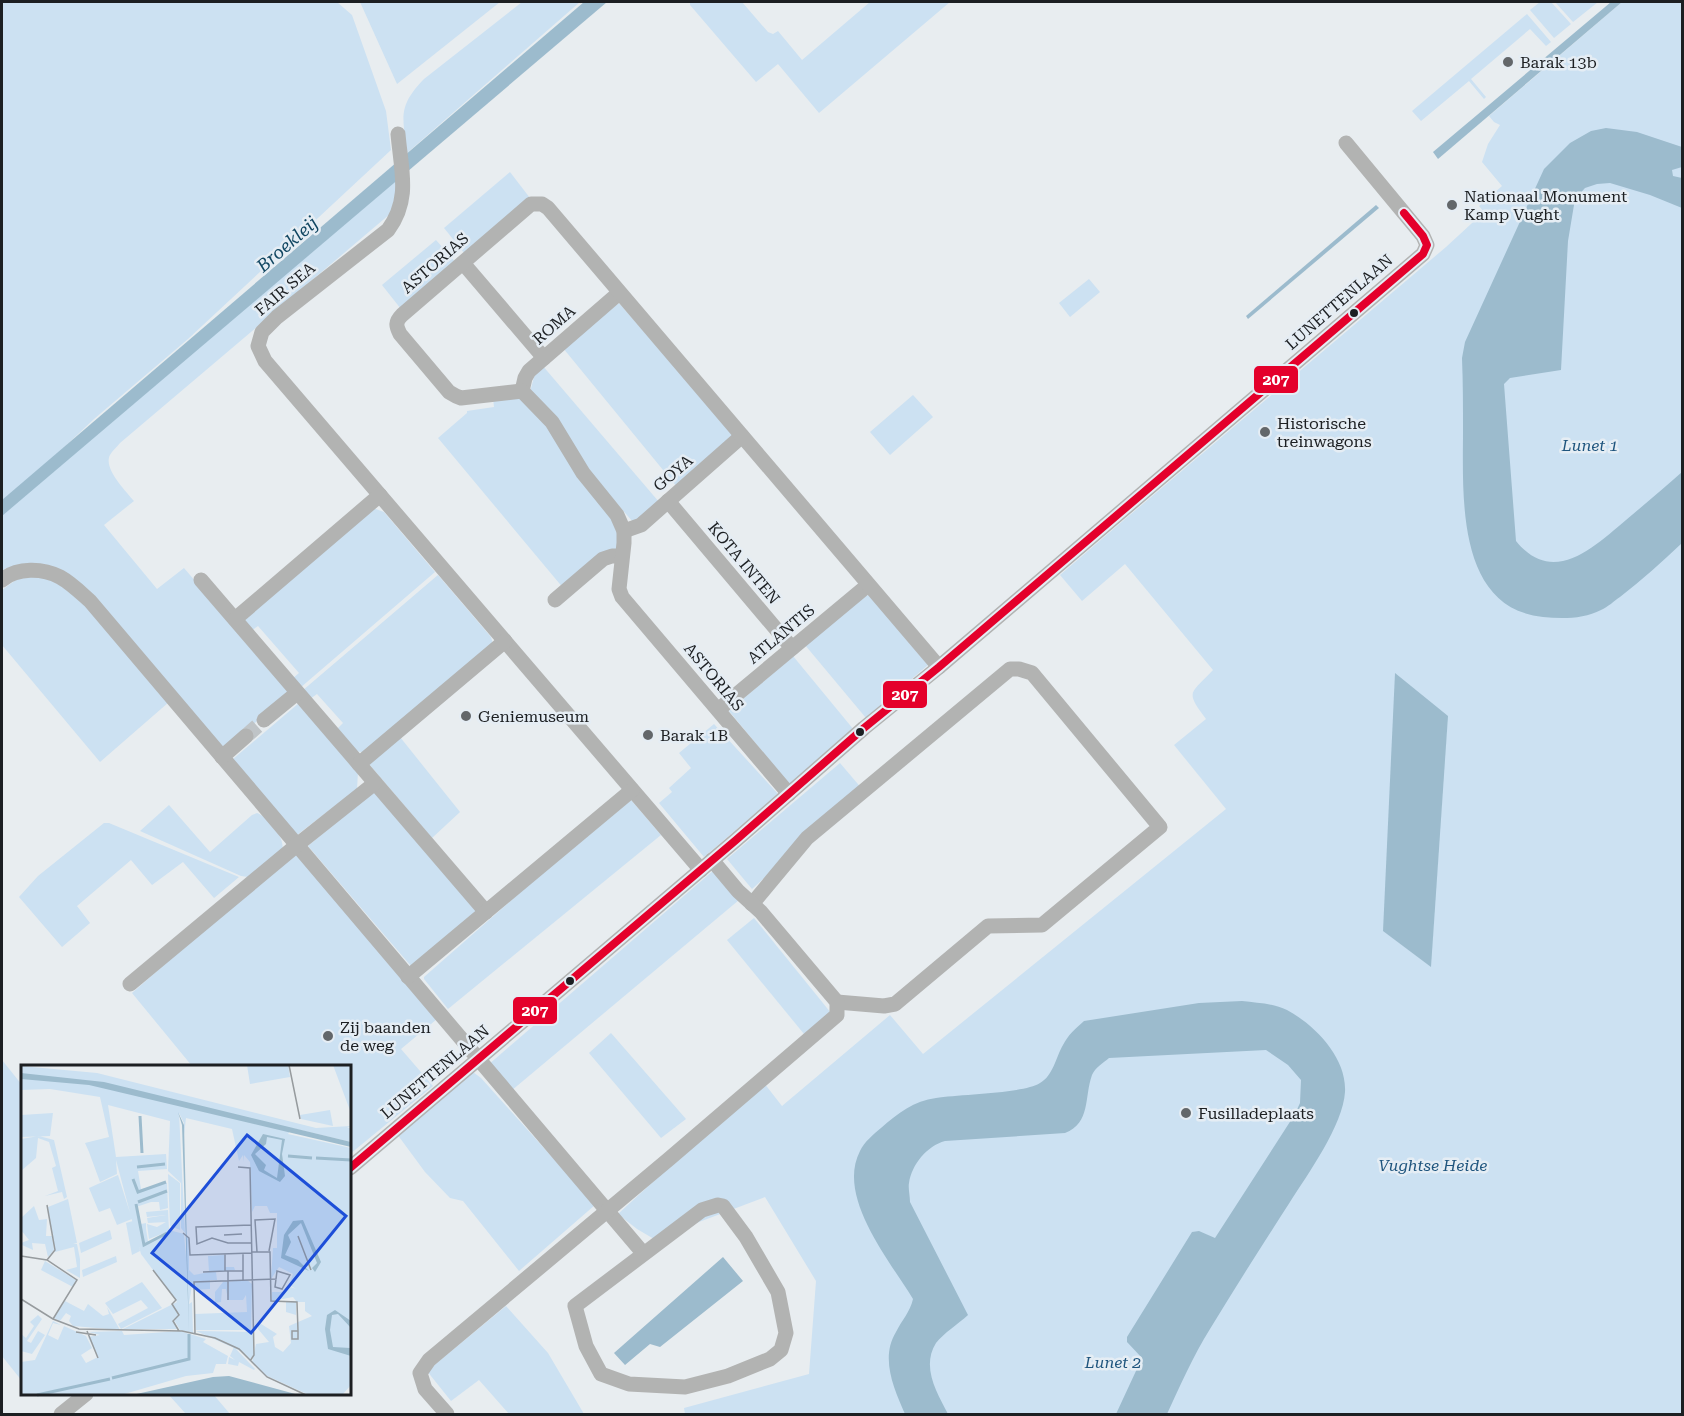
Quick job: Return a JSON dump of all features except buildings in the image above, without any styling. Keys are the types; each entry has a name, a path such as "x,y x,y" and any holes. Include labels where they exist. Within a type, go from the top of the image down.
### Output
{"street":[{"name":"FAIR SEA","path":"380,495 265,361 258,346 262,332 277,317 388,230 403,200 398,134"},
{"name":"LUNETTENLAAN","path":"351,1167 1423,254 1427,245 1424,236 1346,143"},
{"name":"ASTORIAS","path":"522,391 462,398 456,396 449,392 400,334 396,326 397,320 402,315 531,204 542,204 939,667"},
{"path":"463,263 544,358"},
{"name":"ROMA","path":"522,391 529,371 620,293"},
{"path":"522,391 552,422 583,473 617,515 624,531"},
{"name":"GOYA","path":"624,531 641,525 742,436"},
{"path":"235,619 380,495 632,790 706,865 752,904 837,1002 837,1015 429,1360 420,1372 425,1389 447,1414"},
{"name":"KOTA INTEN","path":"668,501 792,648"},
{"name":"ASTORIAS","path":"624,531 619,589 622,597 789,794"},
{"path":"555,600 603,559 622,556"},
{"path":"2,580 7,575 18,571 35,571 60,577 75,587 90,602 643,1253"},
{"path":"201,580 486,912"},
{"name":"ATLANTIS","path":"718,710 868,585"},
{"path":"359,764 505,641"},
{"path":"752,904 807,838 1010,669 1032,673 1160,827 1042,925 988,926 895,1004 884,1006 837,1002"},
{"path":"264,720 297,693"},
{"path":"222,758 246,736"},
{"path":"130,984 375,783"},
{"path":"408,977 632,790"},
{"path":"718,1205 723,1206 746,1237 778,1292 786,1333 781,1350 770,1359 728,1376 685,1387 629,1384 601,1374 586,1346 575,1306 643,1253 702,1210 718,1205"},
{"path":"61,1414 85,1395"}],"green space":[{"path":"2,2 337,2 352,15 386,111 391,150 188,339 94,419 2,506"},
{"path":"360,2 500,2 397,84"},
{"path":"522,2 580,2 407,153 404,113 409,97 415,89 424,79"},
{"path":"690,2 742,2 768,32 773,34 778,31 802,60 870,2 950,2 819,113 778,64 756,82 690,5"},
{"path":"1540,2 1551,2 1571,24 1554,38 1530,10"},
{"path":"1555,2 1598,2 1573,22"},
{"name":"Vughtse Heide","path":"1622,2 1682,2 1682,1414 685,1414 684,1408 809,1374 816,1281 765,1197 654,1239 618,1214 764,1083 782,1106 890,1015 923,1054 1226,809 1174,745 1206,719 1195,702 1193,693 1213,670 1125,564 1082,601 1060,575 1446,247 1484,212 1479,206 1502,186 1482,162 1488,144 1500,125 1489,116"},
{"path":"1527,14 1551,42 1546,46 1530,29 1471,79 1486,97 1484,99 1469,81 1421,121 1412,111"},
{"path":"397,172 398,191 390,214 120,443 110,455 112,472 134,501 104,525 157,589 184,568 286,687 288,693 223,752 101,610 29,566 6,568 2,571 2,509"},
{"path":"510,172 530,198 465,254 444,228"},
{"path":"436,240 457,264 401,309 382,285"},
{"path":"1089,279 1100,292 1070,317 1059,303"},
{"path":"619,303 732,433 733,438 677,487 563,348"},
{"path":"542,365 659,502 634,523 595,479 530,392 534,377"},
{"path":"913,395 933,417 890,455 870,432"},
{"path":"517,397 530,402 617,524 618,549 564,589 438,438 467,411 494,407 493,398"},
{"path":"373,508 384,512 435,572 300,688 292,679 299,673 258,626 251,631 245,622 246,615"},
{"path":"438,575 491,637 493,644 368,753 355,751 336,730 343,723 317,694 310,699 302,691"},
{"path":"38,576 58,581 74,592 169,702 100,762 2,645 2,590 20,577"},
{"path":"869,595 928,665 866,718 805,645"},
{"path":"793,656 854,730 789,784 729,711"},
{"path":"299,703 358,772 357,789 297,835 233,759"},
{"path":"714,724 778,794 704,857 659,803 672,792 669,788 691,768 679,753"},
{"path":"400,737 460,812 432,838 369,764"},
{"path":"840,763 863,790 752,889 727,859"},
{"path":"375,790 480,911 411,966 308,846"},
{"path":"631,800 661,835 448,1009 424,977"},
{"path":"169,805 210,852 257,813 275,828 283,845 282,850 248,877 241,876 140,831"},
{"path":"104,823 109,823 239,877 214,898 183,862 152,885 131,860 77,906 90,923 62,947 19,897 38,876"},
{"path":"294,851 437,1019 401,1049 433,1086 351,1153 351,1065 191,1065 132,993"},
{"path":"714,870 739,900 511,1091 488,1065"},
{"path":"754,918 831,1013 804,1034 727,940"},
{"path":"611,1033 686,1119 661,1138 589,1053"},
{"path":"2,1060 21,1084 21,1380 2,1356"},
{"path":"473,1072 481,1078 595,1205 519,1271 463,1201 450,1198 425,1172 397,1134"},
{"path":"506,1306 548,1353 584,1414 509,1414 479,1380 451,1401 427,1371"},
{"path":"169,1395 214,1395 230,1414 186,1414"}],"shaded area":[{"path":"584,2 607,2 2,516 2,500"},
{"path":"1611,2 1622,2 1438,159 1433,152"},
{"path":"1606,128 1637,132 1682,147 1682,167 1672,170 1673,176 1682,178 1682,208 1610,183 1585,188 1575,199 1568,241 1561,370 1510,378 1504,384 1516,541 1530,554 1544,561 1559,562 1573,558 1601,541 1682,472 1682,543 1604,609 1580,617 1543,617 1515,609 1494,593 1479,571 1470,545 1463,487 1462,358 1465,342 1544,169 1570,143 1591,131"},
{"path":"1376,205 1379,208 1248,319 1246,316"},
{"path":"1395,673 1448,716 1431,967 1383,931"},
{"path":"1242,1001 1287,1010 1298,1016 1318,1034 1335,1055 1341,1067 1345,1092 1343,1105 1315,1164 1204,1339 1167,1414 1116,1414 1142,1358 1127,1342 1127,1337 1192,1232 1199,1231 1215,1238 1295,1114 1300,1103 1301,1080 1288,1065 1266,1050 1109,1058 1092,1075 1083,1116 1073,1129 1065,1133 945,1141 926,1151 913,1169 909,1185 910,1202 968,1315 939,1339 930,1361 932,1380 948,1414 905,1414 890,1373 889,1352 891,1342 913,1299 880,1248 860,1208 855,1188 854,1169 864,1144 894,1117 921,1102 1020,1089 1040,1083 1051,1071 1067,1038 1084,1021 1199,1003"},
{"path":"723,1257 743,1281 660,1347 650,1344 625,1365 614,1353"}],"tunnel":[{"path":"246,736 264,720"}],"transit line":[{"name":"207","path":"351,1167 1423,254 1427,245 1423,236 1404,213"}],"place":[{"name":"Barak 13b","path":"1508,62"},
{"name":"Nationaal Monument Kamp Vught","path":"1452,205"},
{"name":"Historische treinwagons","path":"1265,432"},
{"name":"Geniemuseum","path":"466,716"},
{"name":"Barak 1B","path":"648,735"},
{"name":"Zij baanden de weg","path":"328,1036"},
{"name":"Fusilladeplaats","path":"1186,1113"}],"water label":[{"name":"Broekleij","path":"287,244"}],"park label":[{"name":"Lunet 1","path":"1590,445"},
{"name":"Lunet 2","path":"1113,1362"}]}
